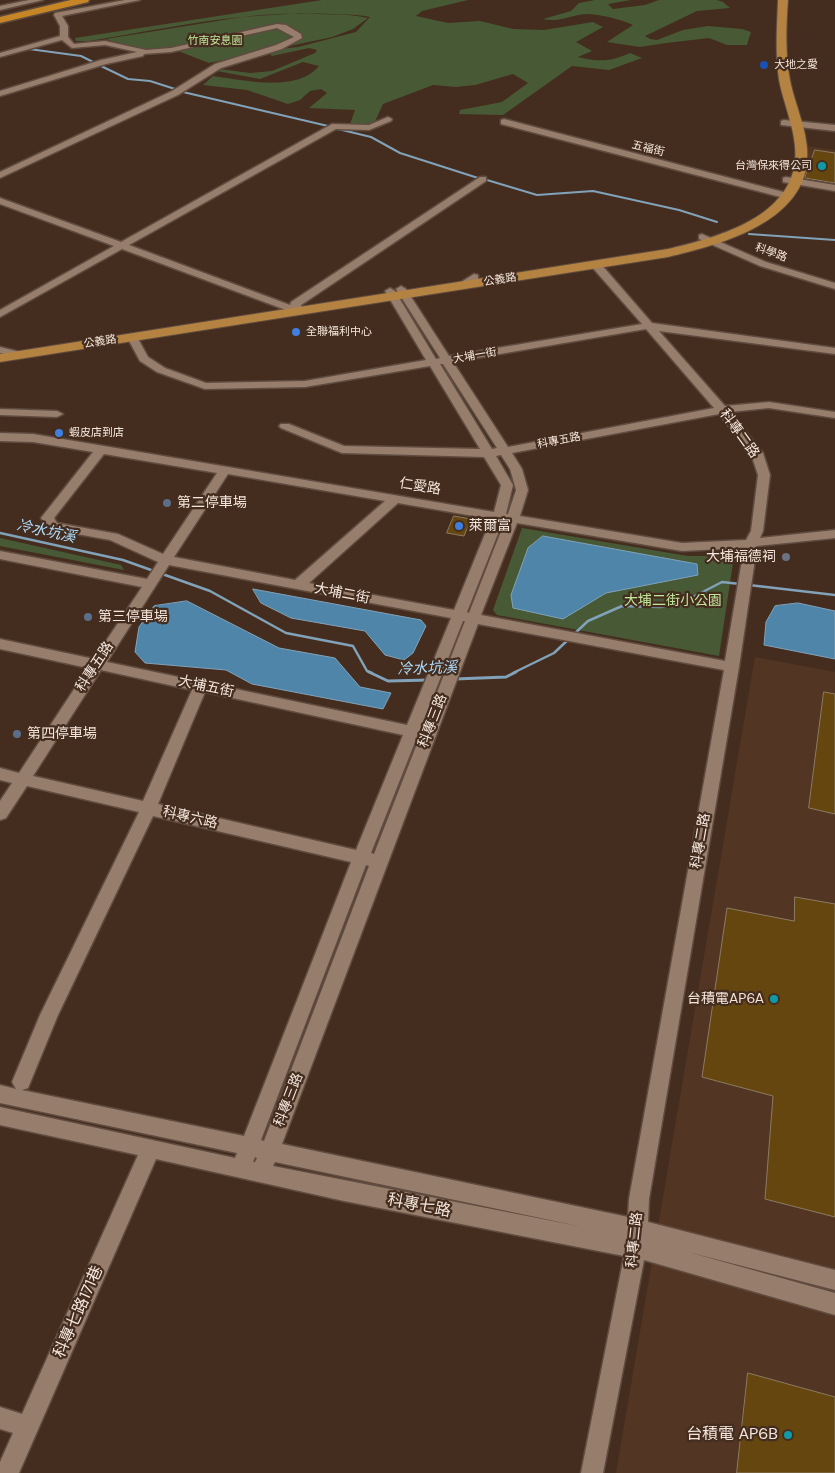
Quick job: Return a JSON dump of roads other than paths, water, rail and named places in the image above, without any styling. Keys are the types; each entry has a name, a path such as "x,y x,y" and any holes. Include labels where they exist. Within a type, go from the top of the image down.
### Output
{"highway":[{"path":"0,16 66,0"},
{"path":"0,20 84,0"}],"main road":[{"name":"公義路","path":"398,293 474,277 663,248 711,237 753,224 774,210 801,162 772,59 774,0"},
{"name":"公義路","path":"783,0 782,60 790,123"},
{"name":"公義路","path":"0,353 292,307 462,286 596,265 684,250 711,237"},
{"name":"公義路","path":"0,353 20,355 132,337 292,307"}],"street":[{"path":"0,8 39,0"},
{"path":"136,0 58,15 64,26 64,37 72,46 105,43 146,52"},
{"path":"0,94 146,52 170,50 272,27 282,27 298,36 298,38 280,47 218,66 175,93 0,175"},
{"path":"0,55 64,37"},
{"path":"0,314 335,126 367,128 379,126 388,119"},
{"name":"五福街","path":"504,122 782,195"},
{"path":"790,123 835,128"},
{"path":"0,201 292,307 483,179"},
{"path":"791,181 835,188"},
{"name":"科學路","path":"711,237 782,264 835,279"},
{"name":"科學路","path":"711,237 763,264 835,286"},
{"name":"科專二路","path":"592,1473 636,1239 640,1189 732,667 748,573 751,543 757,531 764,475 757,453 596,265"},
{"path":"462,286 474,277"},
{"name":"科專三路","path":"241,1168 457,615 499,516 507,485 440,362 398,293"},
{"name":"大埔一街","path":"132,337 144,359 161,370 197,383 226,388 305,384 648,326 835,351"},
{"name":"科專三路","path":"261,1173 473,618 514,518 522,490 516,470 504,451 440,362"},
{"name":"科專五路","path":"285,426 342,449 488,453 722,410 769,405 835,415"},
{"path":"0,412 57,414"},
{"name":"仁愛路","path":"0,437 33,438 682,547 751,543 835,534"},
{"name":"大埔二街","path":"101,449 47,518 53,526 113,537 164,563 298,585 732,667"},
{"name":"科專五路","path":"0,814 224,471"},
{"path":"298,585 396,498"},
{"path":"0,555 152,581"},
{"name":"大埔五街","path":"0,644 412,731"},
{"path":"20,1082 49,1015 147,808 201,686"},
{"name":"科專六路","path":"0,774 380,862"},
{"name":"科專七路","path":"0,1094 249,1146 636,1239 835,1304"},
{"name":"科專七路","path":"0,1116 261,1173 636,1239 835,1280"},
{"name":"科專七路171巷","path":"7,1473 150,1150"},
{"path":"0,1418 28,1427"}],"water":[{"path":"543,536 697,564 698,575 606,593 563,619 513,608 511,595 528,548"},
{"path":"253,589 421,620 426,626 413,653 404,660 385,655 365,631 291,618 261,603"},
{"path":"187,601 279,648 335,658 360,687 391,693 383,709 252,684 226,670 145,663 135,652 139,627 154,606"},
{"path":"798,603 835,611 835,659 764,645 766,622 775,606"}],"waterway":[{"path":"29,49 81,56 95,63"},
{"path":"101,66 128,79 150,81 175,89"},
{"path":"183,92 328,126"},
{"path":"338,129 371,137 400,153 478,178"},
{"path":"487,180 537,195 593,191 679,210 717,222"},
{"path":"749,234 835,240"},
{"name":"冷水坑溪","path":"0,533 123,560 210,591 286,633 353,646 367,671 372,673"},
{"name":"冷水坑溪","path":"513,673 554,653 588,621 622,606 661,607 689,599 722,582 740,584"},
{"name":"冷水坑溪","path":"749,585 835,595"},
{"name":"冷水坑溪","path":"369,672 388,681 429,680"},
{"name":"冷水坑溪","path":"455,679 506,677 516,672"}],"place":[{"name":"大地之愛","path":"764,65"},
{"name":"台灣保來得公司","path":"822,166"},
{"name":"全聯福利中心","path":"296,332"},
{"name":"蝦皮店到店","path":"59,433"},
{"name":"第二停車場","path":"167,503"},
{"name":"萊爾富","path":"459,526"},
{"name":"大埔福德祠","path":"786,557"},
{"name":"第三停車場","path":"88,617"},
{"name":"第四停車場","path":"17,734"},
{"name":"台積電AP6A","path":"774,999"},
{"name":"台積電 AP6B","path":"788,1435"}],"park label":[{"name":"竹南安息園","path":"215,41"},
{"name":"大埔二街小公園","path":"673,601"}]}
